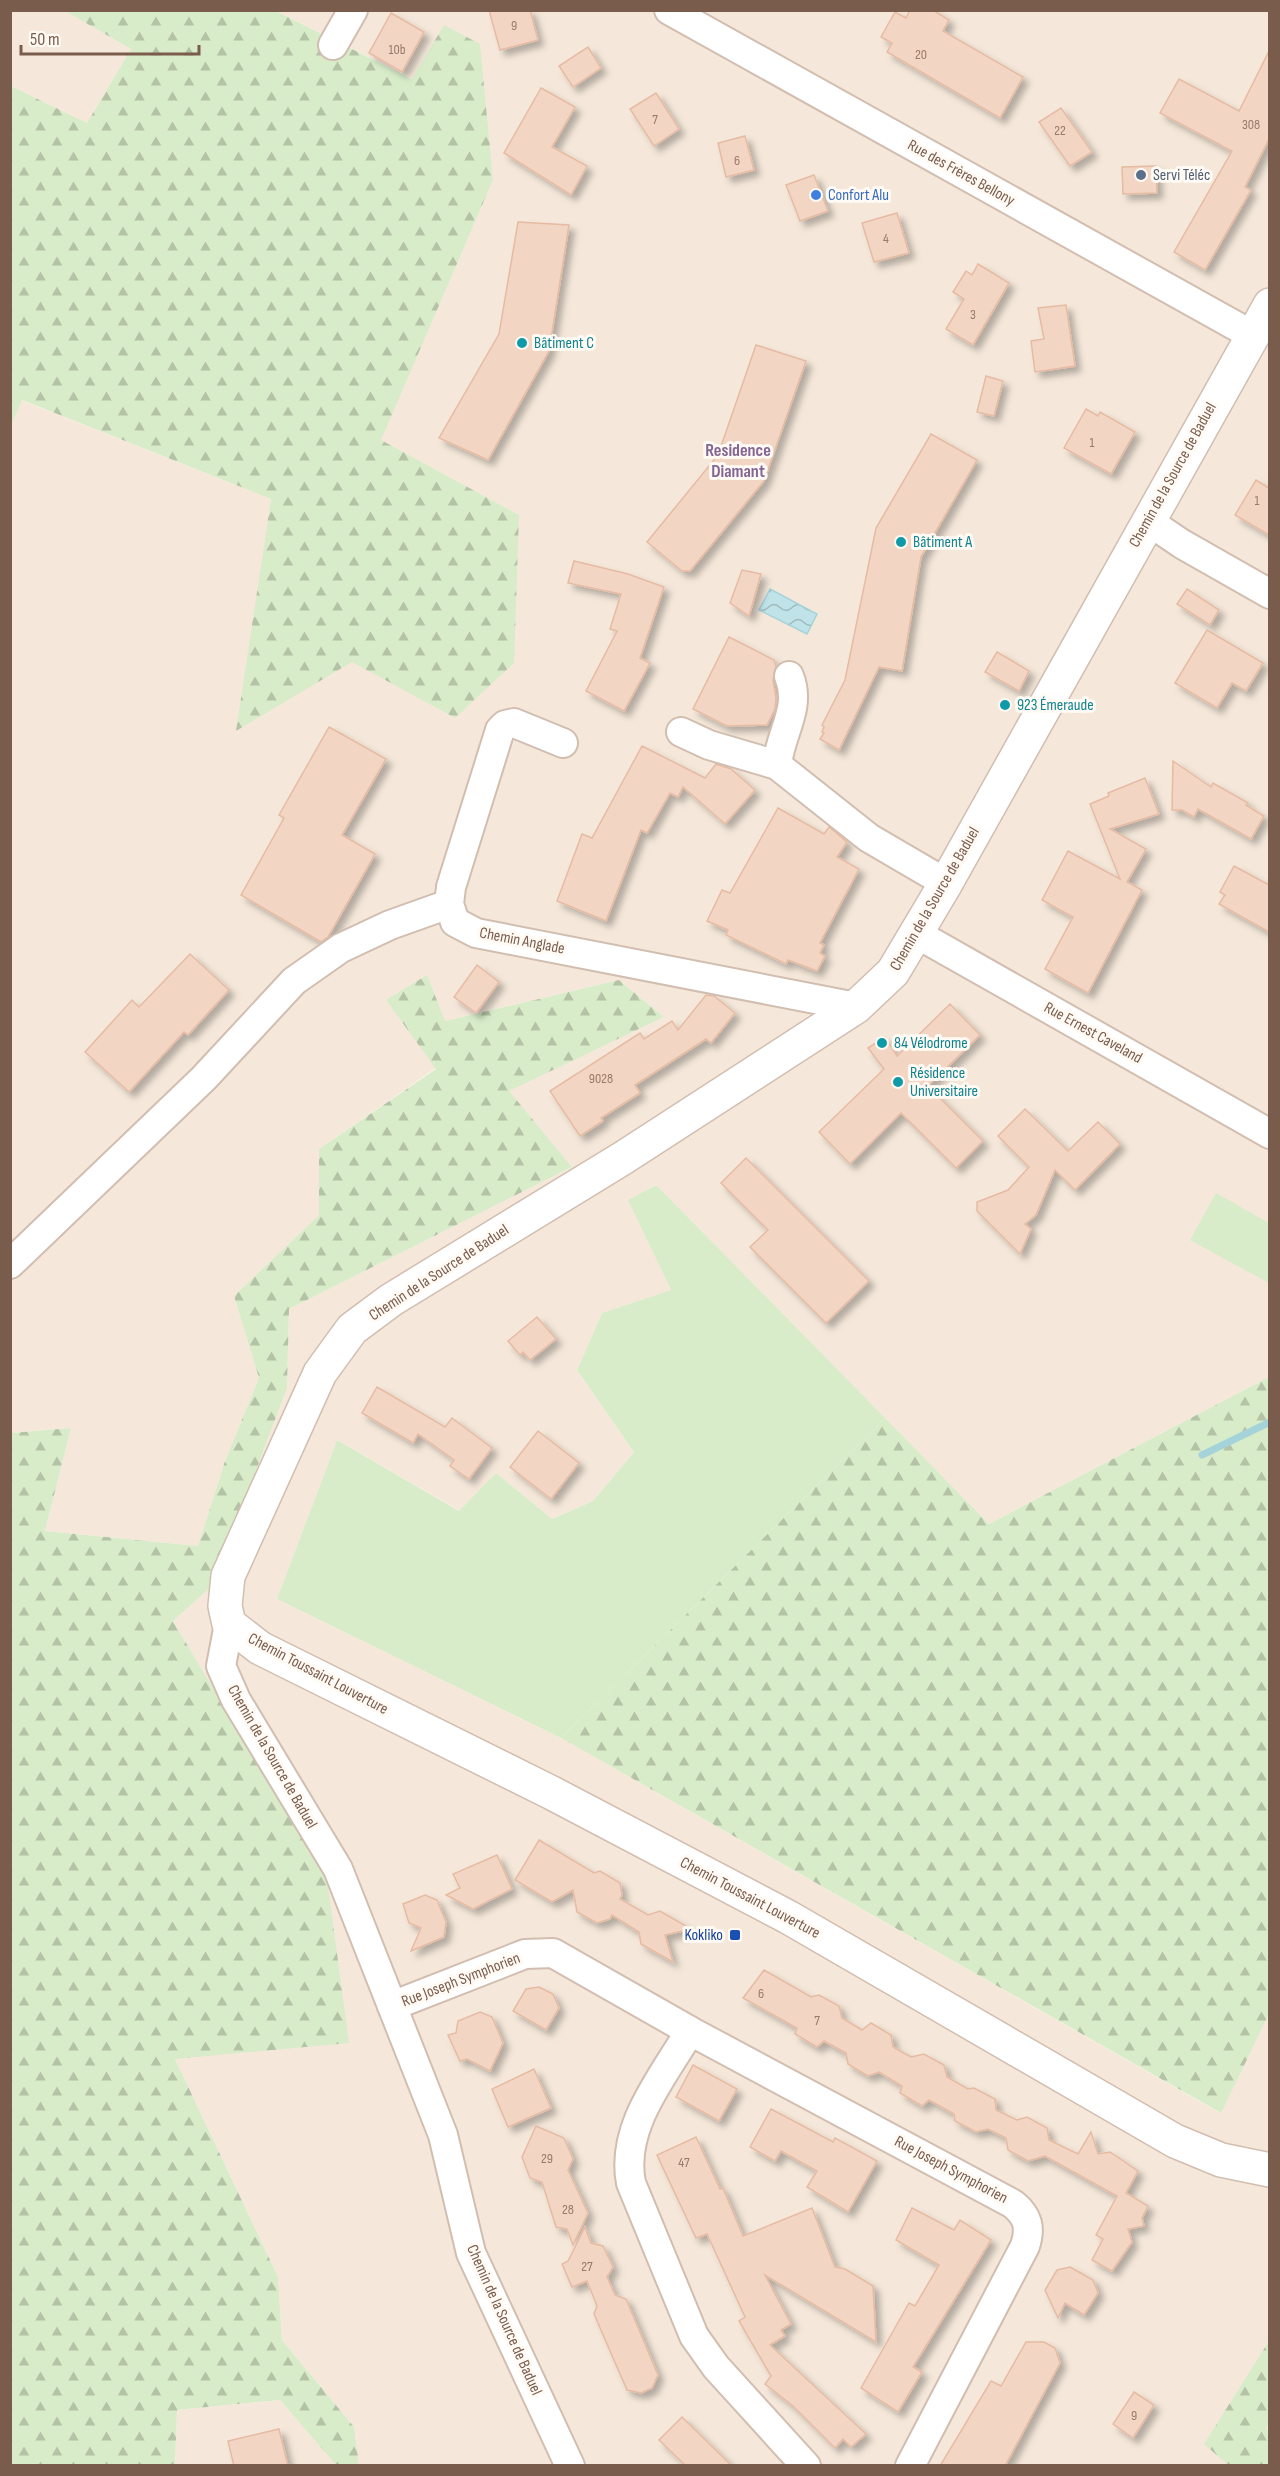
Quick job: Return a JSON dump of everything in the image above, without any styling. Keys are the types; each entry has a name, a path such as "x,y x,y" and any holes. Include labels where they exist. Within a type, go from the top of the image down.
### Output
{"street":[{"path":"333,45 353,10"},
{"name":"Rue des Frères Bellony","path":"669,10 1252,335"},
{"name":"Chemin de la Source de Baduel","path":"570,2466 471,2253 443,2135 338,1869 236,1700 221,1666 228,1624 225,1606 228,1576 320,1373 352,1329 391,1300 623,1158 856,1007 893,972 946,883 1269,305"},
{"path":"1148,520 1182,544 1269,594"},
{"path":"777,765 778,753 795,700 789,676"},
{"path":"10,1264 204,1078 294,981 341,948 390,926 449,904 451,887 500,730 514,723 563,743"},
{"path":"681,732 709,746 777,765 869,838 946,883"},
{"name":"Chemin Anglade","path":"449,904 455,922 477,933 856,1007"},
{"name":"Rue Ernest Caveland","path":"917,934 1269,1134"},
{"name":"Chemin Toussaint Louverture","path":"228,1624 260,1648 552,1793 788,1917 1175,2141 1221,2160 1269,2170"},
{"name":"Rue Joseph Symphorien","path":"392,2006 525,1954 553,1953 690,2031 1003,2197 1024,2215 1029,2225 1025,2246 910,2466"},
{"path":"690,2031 642,2112 635,2130 629,2148 628,2166 631,2183 694,2336 716,2367 806,2466"}],"shaded area":[{"path":"10,11 65,11 131,49 87,123 11,86"},
{"path":"276,11 1269,11 1269,1377 989,1524 655,1185 629,1201 671,1290 602,1313 577,1370 634,1452 593,1501 552,1519 496,1473 460,1511 337,1440 277,1599 561,1738 1220,2113 1269,2014 1269,2465 359,2465 354,2427 282,2340 278,2277 175,2059 327,1879 173,1621 213,1585 287,1388 289,1309 572,1167 508,1091 664,1017 619,980 445,1021 386,1000 436,1068 319,1149 319,1215 234,1296 259,1378 225,1461 198,1546 45,1531 71,1428 11,1433 10,425 21,400 271,499 237,730 352,661 455,718 519,515 380,440 493,180 444,26 413,79"},
{"path":"280,2400 336,2465 175,2466 177,2410"}],"green space":[{"path":"65,11 276,11 412,79 444,25 480,44 493,180 381,440 519,515 514,663 455,718 352,662 236,731 271,499 22,400 11,425 11,86 87,123 131,49"},
{"path":"427,975 445,1021 619,980 664,1017 509,1091 572,1167 289,1309 287,1388 213,1585 173,1621 327,1879 349,2043 175,2059 278,2277 282,2340 354,2427 359,2465 336,2465 280,2400 177,2410 175,2465 11,2466 11,1433 71,1428 45,1531 198,1546 225,1461 259,1378 234,1296 319,1215 319,1149 436,1069 386,1000"},
{"path":"656,1185 885,1418 561,1738 277,1599 337,1440 459,1511 496,1473 552,1519 593,1501 634,1452 577,1370 602,1313 671,1290 628,1200"},
{"path":"1216,1193 1269,1223 1269,1283 1190,1240"},
{"path":"1269,1377 1269,2014 1221,2113 561,1738 885,1418 989,1524"},
{"path":"1269,2341 1270,2421 1266,2428 1269,2433 1269,2465 1228,2465 1204,2444"}],"water":[{"path":"770,589 817,614 807,634 759,610"}],"building":[{"path":"489,10 530,10 538,40 500,50"},
{"path":"910,10 933,10 949,20 943,31 1023,77 1000,118 887,52 892,43 881,37 895,12 906,18"},
{"path":"391,13 424,32 402,72 369,53"},
{"path":"588,47 601,68 573,87 559,66"},
{"path":"1269,51 1269,139 1245,187 1251,190 1205,270 1174,252 1232,151 1160,113 1179,79 1239,111"},
{"path":"541,88 575,107 552,147 587,166 571,195 504,153"},
{"path":"656,93 679,129 654,146 630,109"},
{"path":"1061,108 1092,152 1070,166 1039,122"},
{"path":"745,136 754,170 726,177 718,143"},
{"path":"1156,166 1157,193 1123,194 1122,167"},
{"path":"814,175 828,211 800,221 786,185"},
{"path":"897,213 909,253 874,262 862,223"},
{"name":"Bâtiment C","path":"518,222 569,225 549,351 488,460 439,438 499,334"},
{"path":"978,264 1009,283 973,345 946,329 964,299 953,292 966,271 972,275"},
{"path":"1066,305 1075,366 1035,372 1031,341 1044,339 1038,308"},
{"path":"756,345 806,361 764,481 690,571 682,571 647,542 718,455"},
{"path":"986,376 1003,381 994,416 977,412"},
{"path":"1086,409 1098,416 1100,412 1135,432 1111,474 1064,448"},
{"name":"Bâtiment A","path":"931,434 977,460 921,557 902,671 879,667 839,750 820,739 824,733 822,725 845,680 876,528"},
{"path":"1256,480 1269,488 1269,535 1235,515"},
{"path":"574,561 628,574 664,587 640,658 650,663 624,711 586,691 617,631 610,629 621,594 568,583"},
{"path":"742,570 761,574 749,616 730,603"},
{"path":"1187,589 1219,610 1210,625 1177,604"},
{"path":"1207,630 1263,663 1246,691 1232,683 1217,708 1175,683"},
{"path":"729,637 774,660 776,666 773,680 775,709 767,725 727,726 693,709"},
{"path":"997,652 1029,671 1019,691 985,672"},
{"path":"329,727 386,759 342,835 375,854 328,937 321,942 241,895 284,818 279,815"},
{"path":"642,746 705,778 716,764 731,769 755,790 725,824 683,787 678,797 670,793 647,833 641,830 606,921 557,901 582,834 592,838"},
{"path":"1173,761 1211,787 1213,783 1248,803 1246,805 1264,816 1251,839 1198,809 1194,817 1182,810 1172,810"},
{"path":"1145,778 1159,814 1110,829 1146,849 1127,882 1142,890 1088,993 1045,969 1073,917 1042,900 1068,851 1120,879 1090,804 1109,796 1108,793"},
{"path":"778,808 824,834 829,827 847,842 837,857 859,869 820,943 824,945 820,953 825,956 817,971 788,960 786,964 726,935 728,930 707,921 722,890 730,893"},
{"path":"1234,866 1269,885 1269,932 1219,904 1225,895 1220,892"},
{"path":"190,954 229,990 188,1035 184,1032 129,1092 85,1052 132,1000 139,1007"},
{"path":"477,965 499,982 476,1013 454,997"},
{"path":"706,995 714,996 735,1013 711,1043 706,1039 635,1085 640,1093 601,1118 603,1121 580,1136 550,1091 640,1033 644,1039 672,1021 678,1030"},
{"name":"Résidence Universitaire","path":"950,1004 980,1035 928,1086 983,1141 956,1168 901,1113 850,1164 819,1132 884,1069 868,1048 885,1037 897,1056"},
{"path":"1025,1109 1068,1151 1098,1122 1120,1144 1075,1190 1055,1170 1036,1215 1025,1224 1031,1229 1020,1254 977,1211 977,1202 1008,1190 1029,1167 998,1136"},
{"path":"746,1158 869,1281 826,1323 750,1247 768,1230 721,1183"},
{"path":"537,1317 556,1339 530,1360 523,1352 520,1355 508,1341"},
{"path":"377,1387 445,1427 452,1418 492,1448 469,1479 450,1466 454,1460 418,1434 413,1443 362,1413"},
{"path":"538,1431 579,1463 551,1499 510,1467"},
{"path":"539,1840 594,1873 600,1871 620,1883 622,1895 620,1899 648,1915 660,1911 691,1929 665,1935 673,1962 641,1944 639,1932 612,1915 610,1919 597,1923 577,1912 573,1890 552,1902 515,1880"},
{"path":"497,1855 512,1889 473,1909 446,1895 460,1888 453,1874"},
{"path":"425,1895 437,1900 446,1922 444,1937 411,1951 421,1928 409,1923 403,1904"},
{"path":"764,1970 811,1997 819,1995 839,2006 842,2018 862,2030 871,2023 891,2035 893,2047 911,2057 924,2054 944,2065 947,2077 968,2089 974,2088 995,2099 996,2110 1017,2120 1027,2117 1047,2128 1049,2140 1078,2154 1091,2132 1098,2154 1110,2152 1138,2171 1126,2193 1148,2206 1142,2218 1144,2226 1128,2229 1132,2242 1112,2271 1092,2260 1103,2239 1096,2235 1117,2196 1045,2156 1028,2161 1008,2150 1006,2138 988,2129 976,2132 955,2121 954,2114 929,2100 922,2106 900,2093 902,2086 879,2072 868,2076 848,2064 846,2053 824,2041 817,2047 795,2034 797,2028 743,1998"},
{"path":"539,1987 553,1994 559,2008 546,2030 513,2011 526,1989"},
{"path":"480,2012 492,2017 503,2043 490,2071 467,2059 460,2061 448,2035 456,2033 458,2021"},
{"path":"693,2065 737,2089 719,2121 676,2097"},
{"path":"534,2069 551,2108 508,2127 492,2089"},
{"path":"771,2109 833,2142 835,2138 877,2161 848,2212 807,2187 817,2171 781,2151 775,2161 750,2147"},
{"path":"536,2126 564,2138 573,2159 568,2170 588,2213 573,2245 567,2229 556,2227 542,2182 530,2178 522,2157"},
{"path":"696,2137 720,2189 723,2188 743,2236 812,2208 835,2267 845,2269 873,2286 876,2342 765,2275 791,2324 781,2330 785,2336 770,2345 866,2434 851,2447 843,2439 835,2448 793,2406 765,2384 771,2376 739,2321 745,2317 707,2234 696,2238 657,2155"},
{"path":"912,2208 954,2230 960,2220 991,2240 913,2367 922,2372 898,2412 861,2388 909,2303 915,2306 939,2265 896,2240"},
{"path":"585,2227 591,2243 603,2246 613,2267 607,2277 615,2295 626,2299 658,2375 652,2388 641,2393 627,2390 594,2314 597,2306 587,2281 572,2287 562,2264 568,2261"},
{"path":"1070,2267 1093,2280 1098,2293 1084,2315 1065,2303 1058,2318 1045,2290 1057,2270"},
{"path":"1026,2342 1044,2342 1055,2348 1060,2363 1005,2466 940,2466 991,2381 1001,2386"},
{"path":"1134,2392 1154,2405 1133,2438 1113,2424"},
{"path":"682,2417 732,2466 686,2466 659,2440"},
{"path":"279,2429 288,2466 234,2466 228,2441"}],"waterway":[{"path":"1202,1455 1270,1422"}],"place":[{"name":"Servi Téléc","path":"1141,175"},
{"name":"Confort Alu","path":"816,195"},
{"name":"Bâtiment C","path":"522,343"},
{"name":"Bâtiment A","path":"901,542"},
{"name":"923 Émeraude","path":"1005,705"},
{"name":"84 Vélodrome","path":"882,1043"},
{"name":"Résidence Universitaire","path":"898,1082"},
{"name":"Kokliko","path":"735,1935"}],"district":[{"name":"Residence Diamant","path":"738,460"}]}
